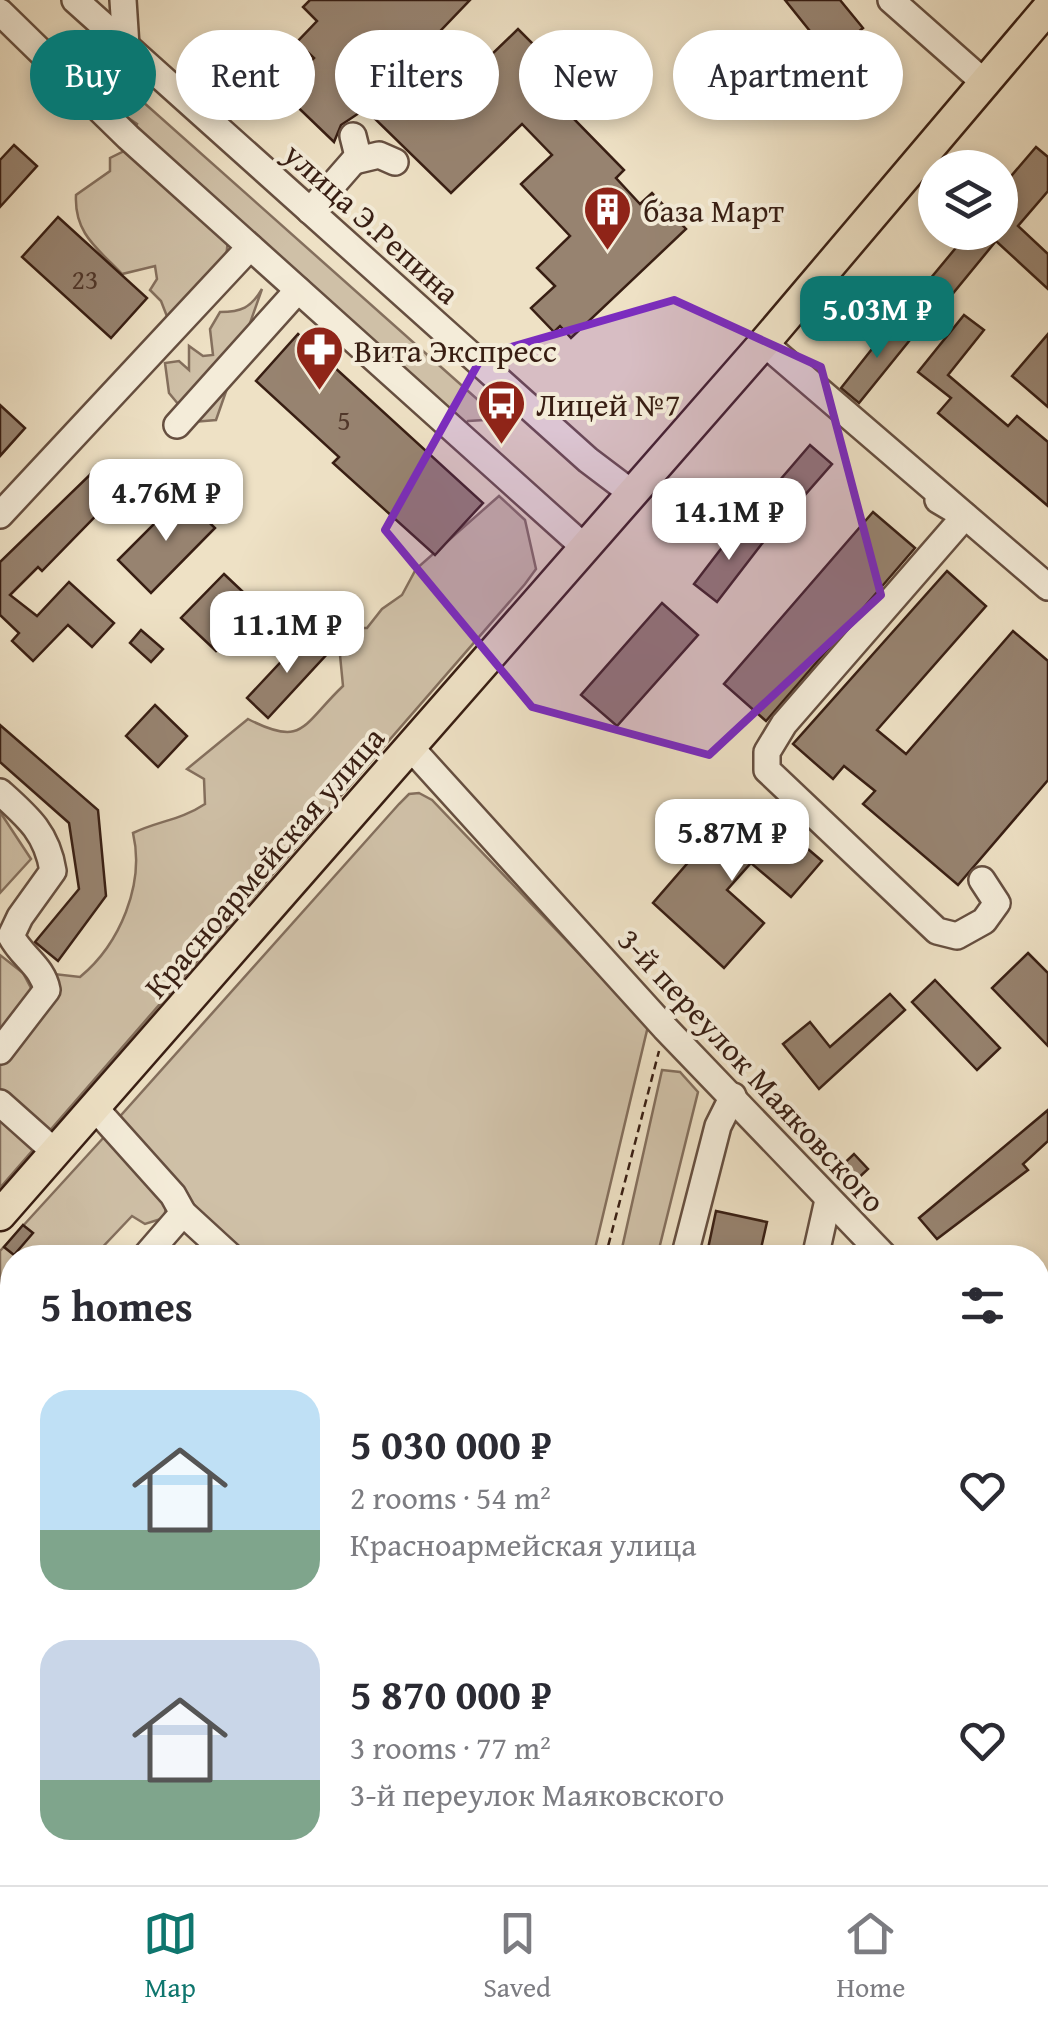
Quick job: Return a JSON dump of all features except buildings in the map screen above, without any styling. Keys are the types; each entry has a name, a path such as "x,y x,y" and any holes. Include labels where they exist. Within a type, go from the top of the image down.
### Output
{"main road":[{"name":"Красноармейская улица","path":"0,1215 412,748 1048,10"}],"street":[{"name":"улица Э.Репина","path":"75,0 108,30"},
{"path":"123,0 125,30"},
{"path":"891,0 986,84"},
{"path":"0,12 128,137 583,546"},
{"name":"улица Э.Репина","path":"156,73 588,460 630,491"},
{"path":"310,211 354,149 395,162"},
{"path":"0,515 250,246"},
{"path":"178,424 298,290"},
{"path":"764,343 1048,587"},
{"path":"938,500 965,516"},
{"path":"965,516 784,724 767,752 766,770 937,930 957,936 984,922 997,903 982,880"},
{"name":"3-й переулок Маяковского","path":"412,748 665,1028 873,1245"},
{"path":"0,792 40,828 48,843 53,872 20,916 11,936 20,953 44,974 47,990 0,1052"},
{"path":"687,1245 718,1126 733,1096"},
{"path":"0,1103 56,1152"},
{"path":"94,1108 173,1195 183,1213 218,1245"},
{"path":"817,1245 828,1200"},
{"path":"155,1245 183,1213"}],"path":[{"path":"608,1245 665,1028"}],"highlighted area":[{"path":"674,300 821,367 881,595 709,755 532,707 385,530 483,355"}],"shaded area":[{"path":"156,113 486,407 484,420 468,421 454,436 228,240 226,258 168,319 161,301 150,290 157,279 155,266 122,274 89,239 76,208 76,195 110,171 110,158 124,151 137,124 131,120 156,120"},
{"path":"262,289 216,420 193,422 169,393 165,363 179,361 189,370 189,346 203,356 213,355 210,329 220,312 245,308"},
{"path":"499,496 525,520 536,569 0,1188 0,955 23,973 31,988 54,974 80,977 107,948 126,912 135,872 133,833 205,804 204,779 187,769 248,719 281,732 292,732 310,721 343,686 340,655 345,628 367,628 382,609 402,595 416,569"},
{"path":"419,793 432,800 648,1026 596,1245 226,1245 115,1122 409,794"},
{"path":"0,812 31,859 0,893"},
{"path":"662,1070 680,1072 698,1092 660,1245 623,1245"},
{"path":"105,1136 167,1202 164,1218 145,1224 132,1216 105,1245 5,1245"}],"place":[{"name":"база Март","path":"608,252"},
{"name":"Вита Экспресс","path":"319,392"},
{"name":"Лицей №7","path":"501,446"}]}
